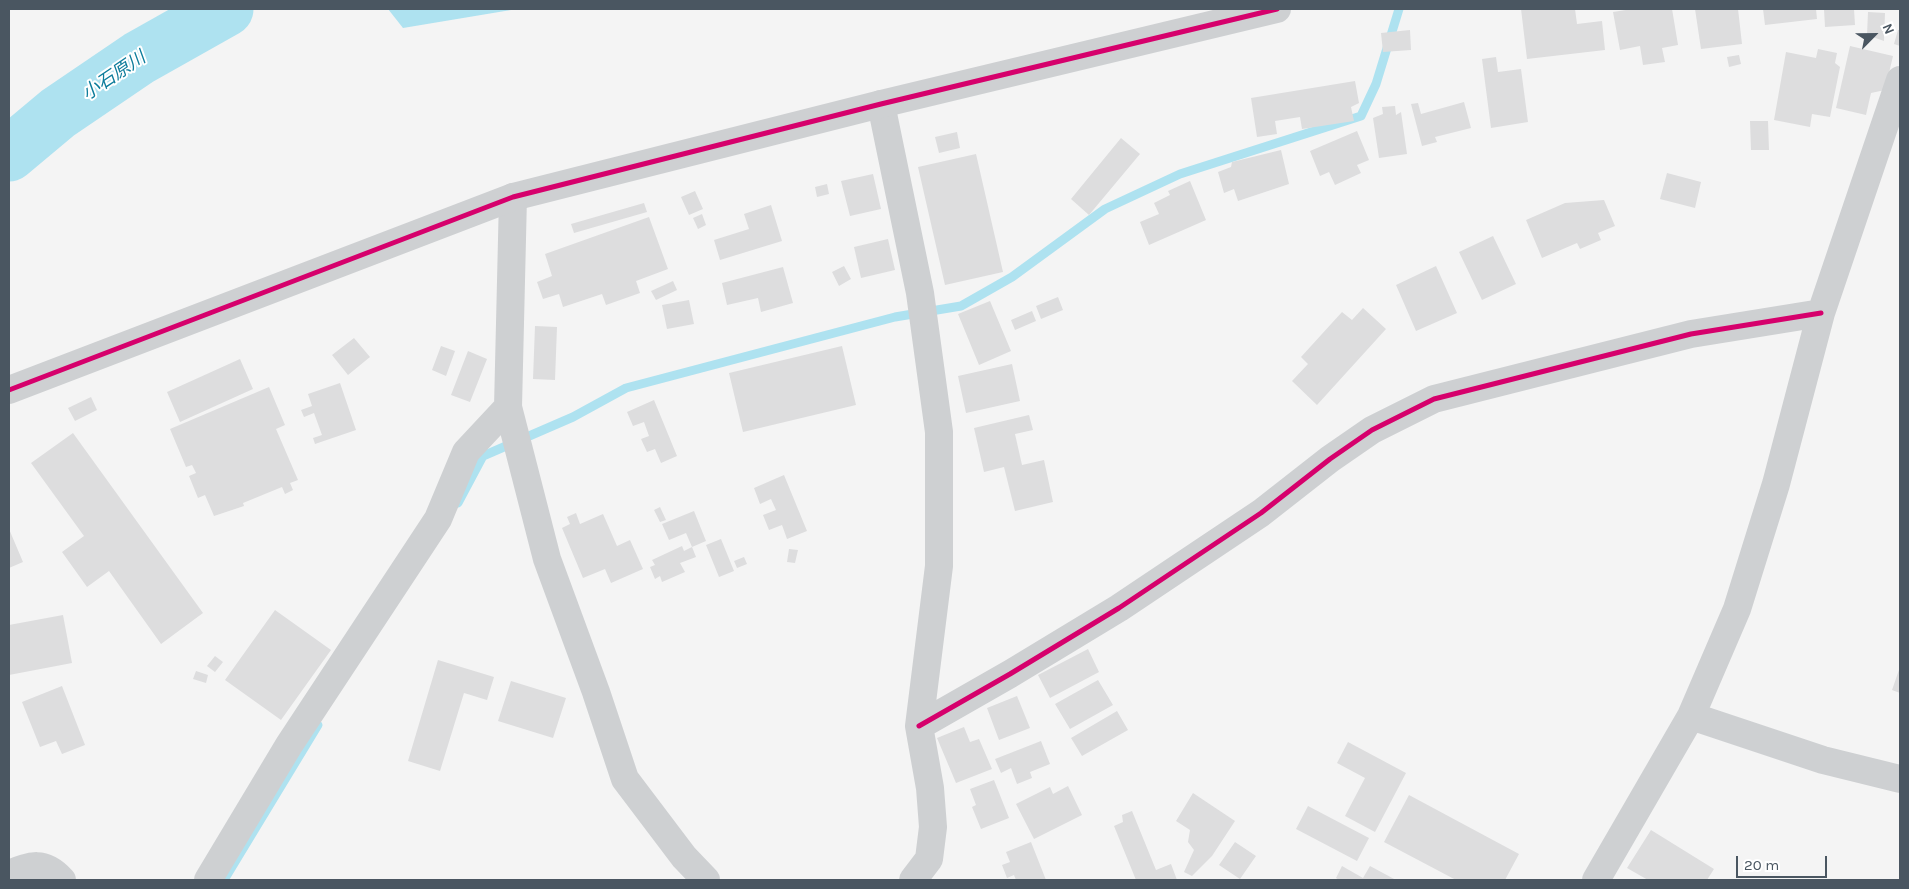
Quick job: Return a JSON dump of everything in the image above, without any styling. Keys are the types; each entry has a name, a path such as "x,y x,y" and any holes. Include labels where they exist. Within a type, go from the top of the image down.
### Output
{"street":[{"path":"9,390 513,197 881,104 1277,9"},
{"path":"1596,880 1691,716 1737,609 1776,484 1821,313 1900,80"},
{"path":"881,104 920,293 939,432 939,566 919,726 930,788 933,827 928,859 913,880"},
{"path":"513,197 508,407 547,559 596,692 625,779 684,857 706,880"},
{"path":"919,726 1119,608 1261,513 1330,458 1372,430 1434,399 1691,334 1821,313"},
{"path":"208,880 289,745 438,519 466,452 508,407"},
{"path":"1691,716 1824,760 1900,779"},
{"path":"9,874 32,865 54,872 62,880"}],"water":[{"path":"388,9 517,9 403,28"}],"building":[{"path":"1521,9 1575,9 1577,24 1602,21 1605,50 1527,59"},
{"path":"1632,9 1672,9 1678,45 1662,48 1665,62 1643,65 1640,46 1620,50 1613,12"},
{"path":"1695,9 1738,9 1742,44 1701,49"},
{"path":"1763,9 1816,9 1817,19 1765,25"},
{"path":"1824,9 1854,9 1855,25 1825,27"},
{"path":"1868,12 1885,13 1884,41 1867,35"},
{"path":"1410,30 1411,50 1383,52 1381,33"},
{"path":"1898,30 1900,30 1900,46 1894,44"},
{"path":"1850,46 1893,56 1885,90 1871,93 1866,115 1836,108"},
{"path":"1818,49 1837,53 1835,63 1840,67 1830,117 1812,114 1810,127 1774,120 1786,52 1816,58"},
{"path":"1739,55 1741,64 1729,67 1727,57"},
{"path":"1496,57 1498,72 1521,69 1528,122 1491,128 1482,59"},
{"path":"1355,81 1359,103 1351,107 1354,121 1302,129 1300,117 1275,121 1277,134 1257,137 1251,98"},
{"path":"1464,102 1471,128 1435,137 1437,142 1422,146 1411,104 1418,103 1421,114"},
{"path":"1395,106 1396,115 1401,112 1407,154 1379,158 1373,118 1383,114 1382,107"},
{"path":"1750,121 1768,121 1769,150 1751,150"},
{"path":"1357,131 1369,160 1357,165 1361,173 1335,185 1329,172 1320,176 1310,151"},
{"path":"957,132 960,148 939,153 935,137"},
{"path":"1121,138 1140,154 1089,215 1071,199"},
{"path":"1281,150 1289,184 1238,201 1234,189 1224,193 1218,172 1231,167 1232,162"},
{"path":"976,154 1003,272 945,285 918,167"},
{"path":"1667,173 1701,182 1695,208 1660,199"},
{"path":"873,174 881,209 850,216 841,181"},
{"path":"1190,181 1206,220 1149,245 1140,222 1159,214 1154,203 1170,195 1168,191"},
{"path":"827,184 829,194 817,197 815,187"},
{"path":"695,191 703,209 689,215 681,197"},
{"path":"1604,200 1615,226 1598,233 1601,240 1580,249 1577,243 1542,258 1526,220 1565,203"},
{"path":"644,203 647,212 574,233 571,224"},
{"path":"771,205 782,241 720,260 714,240 749,229 744,214"},
{"path":"702,214 706,225 698,229 693,218"},
{"path":"649,217 668,269 636,281 640,293 606,305 602,294 563,307 559,294 543,299 537,282 552,276 545,254"},
{"path":"1493,236 1516,284 1482,300 1459,252"},
{"path":"888,239 895,270 861,278 854,247"},
{"path":"844,266 851,279 839,286 832,272"},
{"path":"1436,266 1457,313 1416,331 1396,285"},
{"path":"783,267 793,303 761,312 758,298 727,305 722,283"},
{"path":"673,281 677,290 656,300 651,291"},
{"path":"1058,297 1063,310 1041,319 1036,306"},
{"path":"689,300 694,324 667,329 662,305"},
{"path":"990,301 1011,351 979,365 958,314"},
{"path":"1363,308 1386,329 1317,405 1292,381 1308,364 1301,357 1342,312 1352,320"},
{"path":"1032,311 1036,321 1015,330 1011,320"},
{"path":"535,326 557,327 555,380 533,379"},
{"path":"354,338 370,357 348,375 332,355"},
{"path":"441,346 455,351 446,376 432,370"},
{"path":"842,346 856,405 743,432 729,373"},
{"path":"468,351 487,359 470,402 451,395"},
{"path":"240,359 253,389 180,422 167,392"},
{"path":"1012,364 1020,401 966,413 958,376"},
{"path":"340,383 356,430 315,444 313,438 322,435 314,413 304,417 301,410 312,406 308,394"},
{"path":"269,387 285,425 276,429 298,480 290,483 293,490 285,494 282,487 243,503 244,506 214,516 205,495 198,498 189,476 196,473 192,465 186,467 170,429"},
{"path":"91,397 97,410 75,421 68,408"},
{"path":"654,400 677,456 661,463 655,449 647,452 641,439 649,436 644,422 633,426 627,412"},
{"path":"1029,415 1033,430 1015,434 1022,465 1044,460 1053,502 1015,511 1004,467 984,472 974,428"},
{"path":"73,433 203,613 161,644 109,571 87,587 62,552 84,536 31,463"},
{"path":"784,475 807,531 787,539 782,525 769,530 763,515 776,510 771,499 760,504 754,488"},
{"path":"660,507 666,520 660,522 654,510"},
{"path":"694,511 706,541 692,547 686,533 669,540 662,524"},
{"path":"576,513 580,524 603,514 617,546 630,540 643,569 611,583 605,569 583,578 562,528 570,524 567,517"},
{"path":"9,529 23,562 9,568"},
{"path":"721,539 734,571 719,577 706,545"},
{"path":"682,546 684,551 692,547 696,557 680,563 685,572 662,582 660,576 655,579 650,567 655,565 652,560"},
{"path":"789,549 798,550 795,563 787,562"},
{"path":"744,557 747,564 737,568 734,561"},
{"path":"275,610 331,650 281,720 225,680"},
{"path":"63,615 72,663 9,675 9,625"},
{"path":"1088,649 1099,672 1050,698 1038,675"},
{"path":"215,656 223,662 215,672 207,666"},
{"path":"438,660 494,677 487,700 464,693 440,771 408,761"},
{"path":"1900,667 1900,693 1892,690"},
{"path":"196,671 208,675 206,683 193,679"},
{"path":"1098,680 1113,705 1070,729 1055,704"},
{"path":"511,681 566,698 553,738 498,721"},
{"path":"62,686 85,745 62,754 56,741 40,747 22,702"},
{"path":"1017,696 1030,728 999,740 987,708"},
{"path":"1117,711 1128,730 1082,756 1071,738"},
{"path":"964,727 970,742 979,739 992,769 956,783 937,738"},
{"path":"1041,741 1050,764 1030,772 1032,778 1017,784 1011,768 1001,773 995,759"},
{"path":"1348,742 1406,773 1375,832 1345,816 1365,778 1337,763"},
{"path":"994,780 1009,818 981,829 972,807 976,805 970,789"},
{"path":"1068,786 1082,815 1034,839 1016,804 1050,787 1053,794"},
{"path":"1193,793 1235,821 1212,856 1192,876 1184,872 1194,850 1188,842 1190,830 1176,821"},
{"path":"1409,795 1519,854 1505,880 1456,880 1384,842"},
{"path":"1308,806 1369,838 1357,861 1296,829"},
{"path":"1132,811 1156,870 1171,864 1177,880 1136,880 1114,826 1123,822 1122,815"},
{"path":"1651,830 1714,869 1707,880 1648,880 1627,868"},
{"path":"1031,842 1046,880 1016,880 1014,875 1007,878 1002,865 1010,862 1006,852"},
{"path":"1235,842 1256,856 1240,879 1219,865"},
{"path":"1342,866 1363,878 1370,866 1396,880 1339,880 1336,878"}],"waterway":[{"name":"小石原川","path":"9,154 58,113 139,58 226,9"},
{"path":"458,503 483,456 573,417 626,388 895,317 961,306 1012,277 1105,209 1180,174 1361,116 1376,84 1399,9"},
{"path":"224,880 318,725"}],"cycle path":[{"path":"9,390 513,197 881,104 1277,9"},
{"path":"919,726 1119,608 1261,513 1330,459 1372,430 1434,399 1691,334 1821,313"}]}
